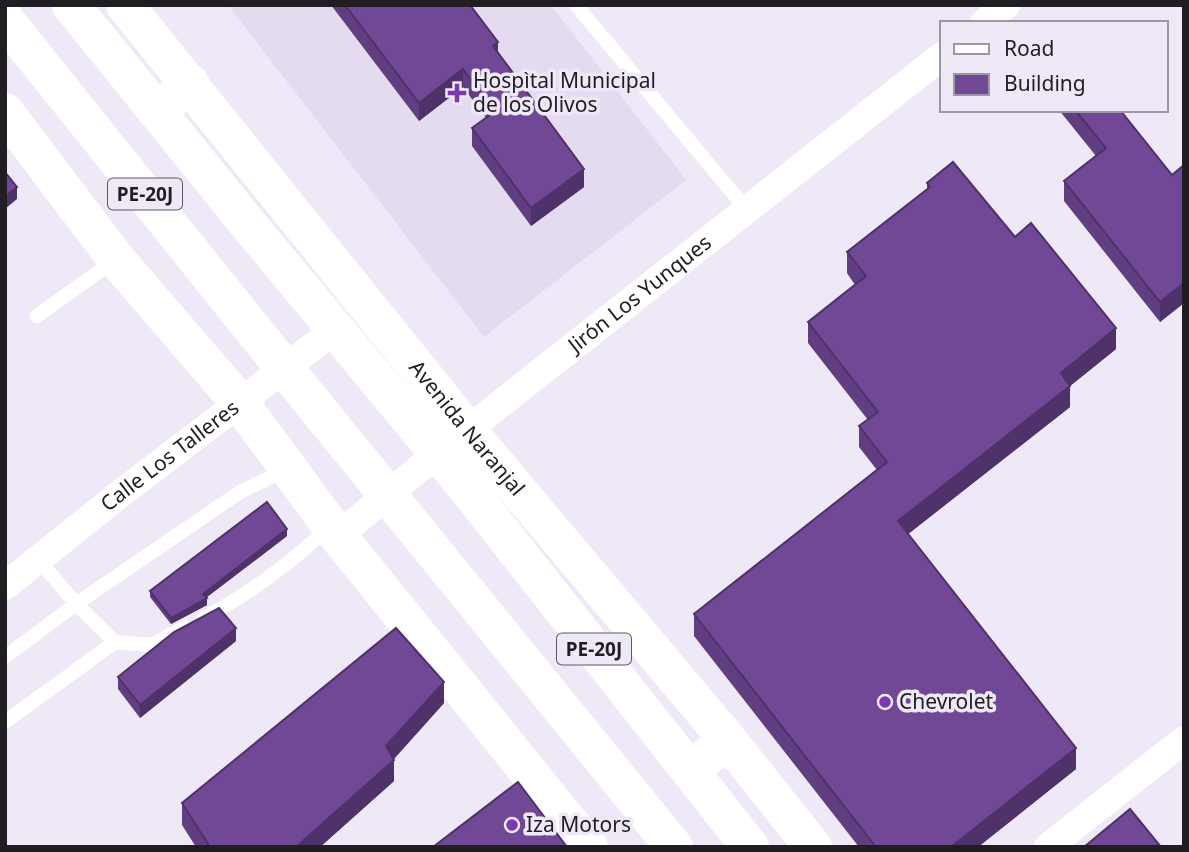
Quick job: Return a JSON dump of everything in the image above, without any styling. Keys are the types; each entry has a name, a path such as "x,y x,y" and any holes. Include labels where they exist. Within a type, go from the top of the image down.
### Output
{"main road":[{"name":"Avenida Naranjal","path":"71,5 336,330 453,442 728,740 813,847"},
{"name":"Avenida Naranjal","path":"125,5 190,83 690,770 750,847"},
{"name":"PE-20J","path":"5,20 674,847"},
{"path":"158,111 190,83"},
{"path":"5,112 116,259 240,403 335,531 589,847"},
{"path":"690,770 728,740"}],"street":[{"path":"986,21 1006,5"},
{"name":"Jirón Los Yunques","path":"335,531 387,494 940,58"},
{"name":"Calle Los Talleres","path":"5,586 336,330"},
{"path":"1048,847 1184,740"}],"lane":[{"path":"576,5 747,210"},
{"path":"37,316 116,259"},
{"path":"5,657 76,604 240,492 288,469"},
{"path":"38,559 76,604 115,642 151,645 209,615 258,584 310,545 335,531"},
{"path":"5,722 115,642"}],"shaded area":[{"name":"Hospìtal Municipal de los Olivos","path":"228,5 551,5 686,180 484,337"}],"building":[{"path":"345,5 470,5 498,42 493,46 584,169 531,208 472,128 494,112 463,69 419,103"},
{"path":"1077,112 1122,112 1172,175 1184,165 1184,283 1160,302 1064,181 1106,148"},
{"path":"953,162 1015,237 1031,223 1116,328 1061,373 1070,386 898,521 1076,748 951,847 876,847 694,614 887,462 859,426 878,412 808,322 866,276 847,252 930,187 927,183"},
{"path":"5,172 17,187 5,197"},
{"path":"267,502 287,529 203,594 207,598 171,618 150,591"},
{"path":"219,608 236,628 140,705 118,677 174,632"},
{"path":"396,628 444,682 386,746 394,760 296,847 210,847 182,803"},
{"path":"518,782 567,847 433,847"},
{"path":"1130,809 1161,847 1084,847"}],"place":[{"name":"Hospìtal Municipal de los Olivos","path":"457,93"},
{"name":"Chevrolet","path":"885,702"},
{"name":"Iza Motors","path":"512,825"}]}
